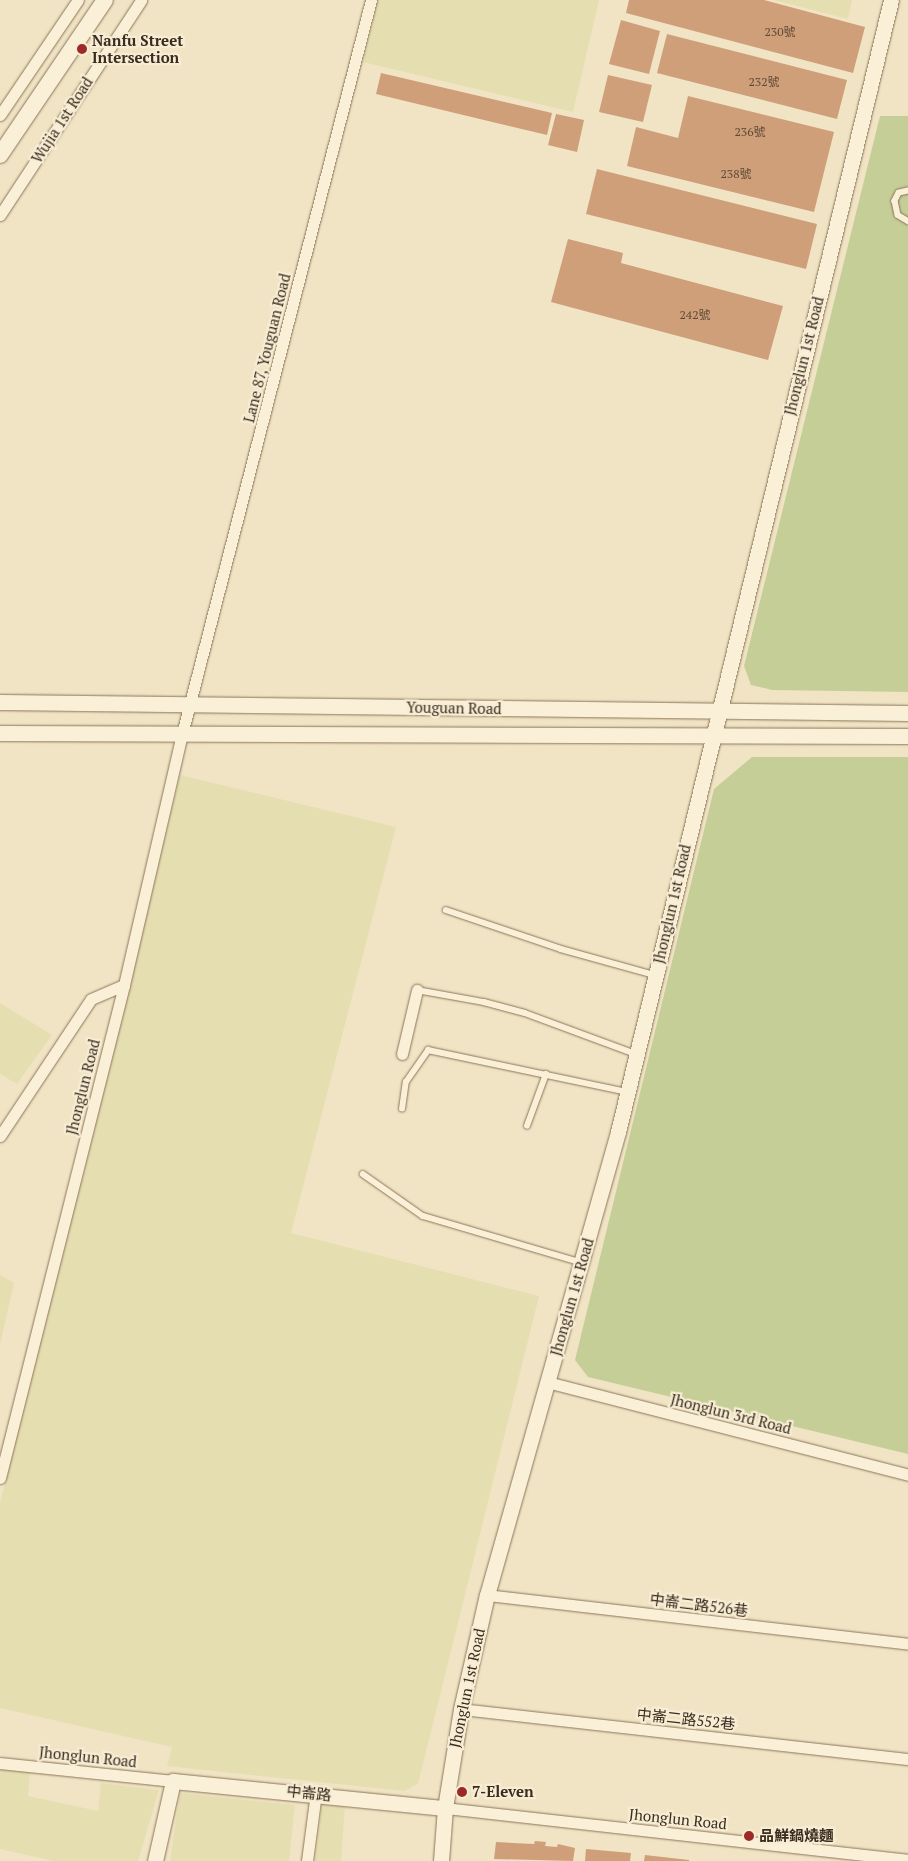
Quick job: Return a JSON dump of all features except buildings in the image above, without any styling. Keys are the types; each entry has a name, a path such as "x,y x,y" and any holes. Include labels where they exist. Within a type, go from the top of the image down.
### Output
{"main road":[{"name":"Wujia 1st Road","path":"3,146 105,0"}],"street":[{"path":"0,115 78,0"},
{"name":"Lane 87, Youguan Road","path":"191,703 371,0"},
{"name":"Jhonglun 1st Road","path":"441,1861 445,1808 461,1709 487,1596 628,1092 712,734 891,0"},
{"name":"Wujia 1st Road","path":"0,215 136,2"},
{"name":"Youguan Road","path":"0,702 191,703 718,713 908,713"},
{"name":"Jhonglun Road","path":"0,1478 124,985 182,734 191,703"},
{"name":"Youguan Road","path":"0,733 908,736"},
{"path":"0,1136 91,999 124,985"},
{"path":"402,1054 417,990"},
{"name":"Jhonglun 3rd Road","path":"547,1382 908,1474"},
{"name":"中崙二路526巷","path":"487,1596 908,1644"},
{"name":"中崙二路552巷","path":"461,1709 908,1759"},
{"name":"Jhonglun Road","path":"0,1763 172,1781"},
{"path":"155,1861 172,1781"},
{"name":"中崙路","path":"172,1781 316,1793 445,1808"},
{"path":"306,1861 316,1793"},
{"name":"Jhonglun Road","path":"445,1808 908,1860"}],"lane":[{"path":"908,190 899,193 895,201 898,215 908,221"},
{"path":"446,910 561,948 655,975"},
{"path":"417,990 525,1012 636,1054"},
{"path":"402,1110 406,1082 428,1050 628,1092"},
{"path":"527,1126 546,1074"},
{"path":"363,1174 423,1216 581,1263"}],"shaded area":[{"path":"378,0 599,0 573,112 363,62"},
{"path":"774,0 852,0 848,19"},
{"path":"180,775 396,827 291,1233 539,1296 418,1784 404,1791 167,1766 172,1747 0,1708 0,1503"},
{"path":"0,1003 52,1035 17,1084 0,1074"},
{"path":"0,1275 14,1283 0,1345"},
{"path":"0,1768 30,1771 28,1796 98,1811 101,1783 159,1790 138,1861 53,1861 0,1849"},
{"path":"180,1793 295,1805 289,1861 170,1861"},
{"path":"322,1803 345,1805 341,1861 315,1861"}],"green space":[{"path":"880,116 908,116 908,692 772,690 751,685 744,666"},
{"path":"752,757 908,757 908,1454 588,1377 575,1360 714,789"}],"place":[{"name":"Nanfu Street Intersection","path":"82,49"},
{"name":"7-Eleven","path":"462,1792"},
{"name":"品鮮鍋燒麵","path":"749,1836"}]}
